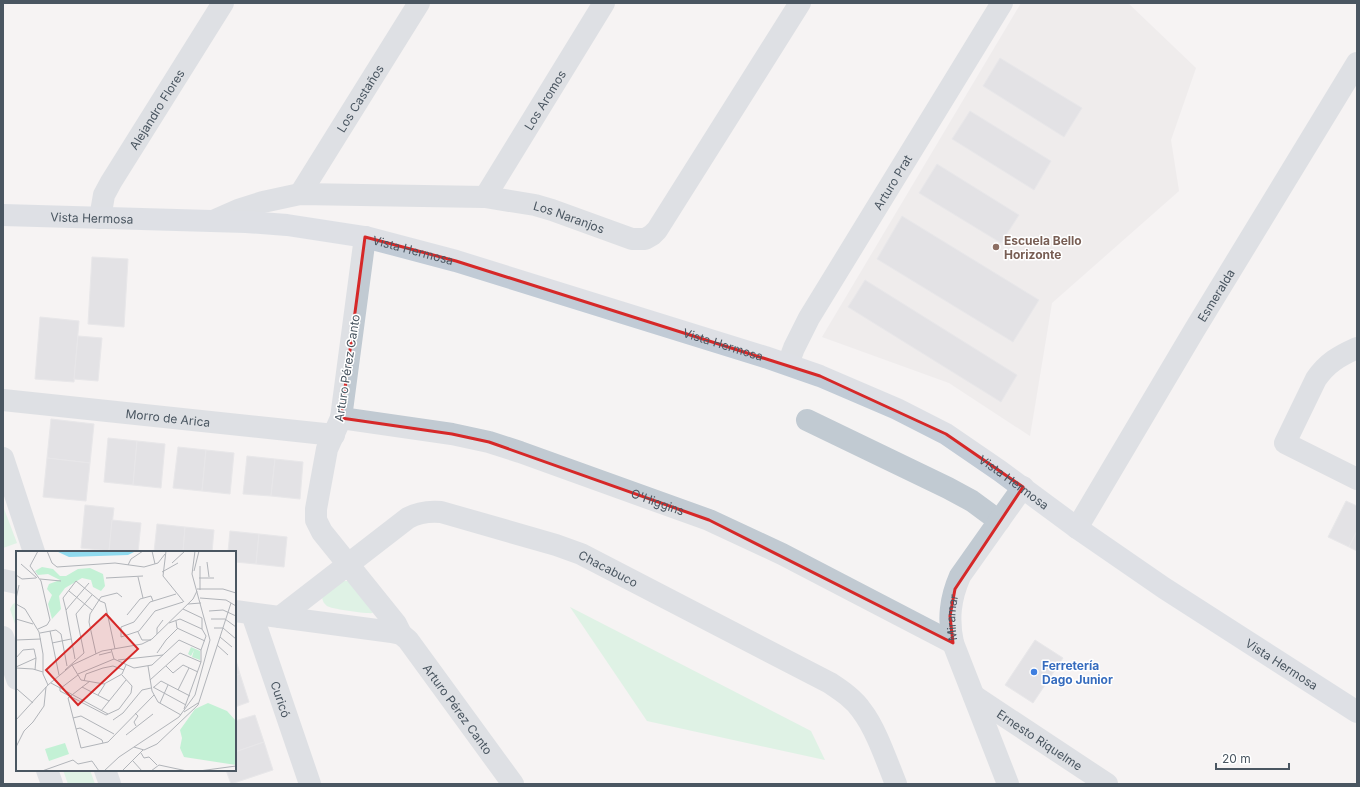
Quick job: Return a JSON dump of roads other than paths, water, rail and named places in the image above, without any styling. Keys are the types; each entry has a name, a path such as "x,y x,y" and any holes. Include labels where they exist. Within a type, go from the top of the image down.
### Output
{"main road":[{"name":"Vista Hermosa","path":"3,215 213,221 287,225 365,237 456,261 788,364 863,393 946,434 1023,487 1077,528 1178,597 1357,712"}],"street":[{"name":"Alejandro Flores","path":"100,218 104,195 111,182 223,3"},
{"name":"Los Castaños","path":"300,194 419,3"},
{"name":"Los Aromos","path":"485,197 604,3"},
{"name":"Los Naranjos","path":"213,221 238,210 263,202 300,194 485,197 536,205 632,239 645,239 652,235 661,224 800,3"},
{"name":"Arturo Prat","path":"788,364 800,334 809,318 1002,3"},
{"name":"Esmeralda","path":"1077,528 1195,329 1357,63"},
{"name":"Arturo Pérez Canto","path":"365,237 337,427 328,449 315,515 316,520 322,532 396,624 401,634 408,640 514,784"},
{"path":"1357,348 1338,357 1323,370 1316,379 1286,443 1357,478"},
{"name":"Morro de Arica","path":"3,400 337,427"},
{"path":"807,420 948,488 972,501 999,521"},
{"name":"O'Higgins","path":"337,427 452,434 489,442 520,452 702,517 743,535 953,643"},
{"path":"3,458 34,551"},
{"name":"Miramar","path":"1008,784 953,643 950,630 950,616 951,602 955,589 964,571 1023,487"},
{"name":"Chacabuco","path":"280,617 408,518 427,511 441,512 556,545 581,554 717,624 842,691 862,711 870,722 896,784"},
{"path":"3,580 16,583"},
{"path":"244,612 401,634"},
{"name":"Curicó","path":"244,612 310,784"},
{"path":"3,637 16,676"},
{"name":"Ernesto Riquelme","path":"974,696 1106,784"},
{"path":"47,771 52,784"},
{"path":"105,771 110,784"}],"place":[{"name":"Escuela Bello Horizonte","path":"996,247"},
{"name":"Ferretería Dago Junior","path":"1034,672"}]}
